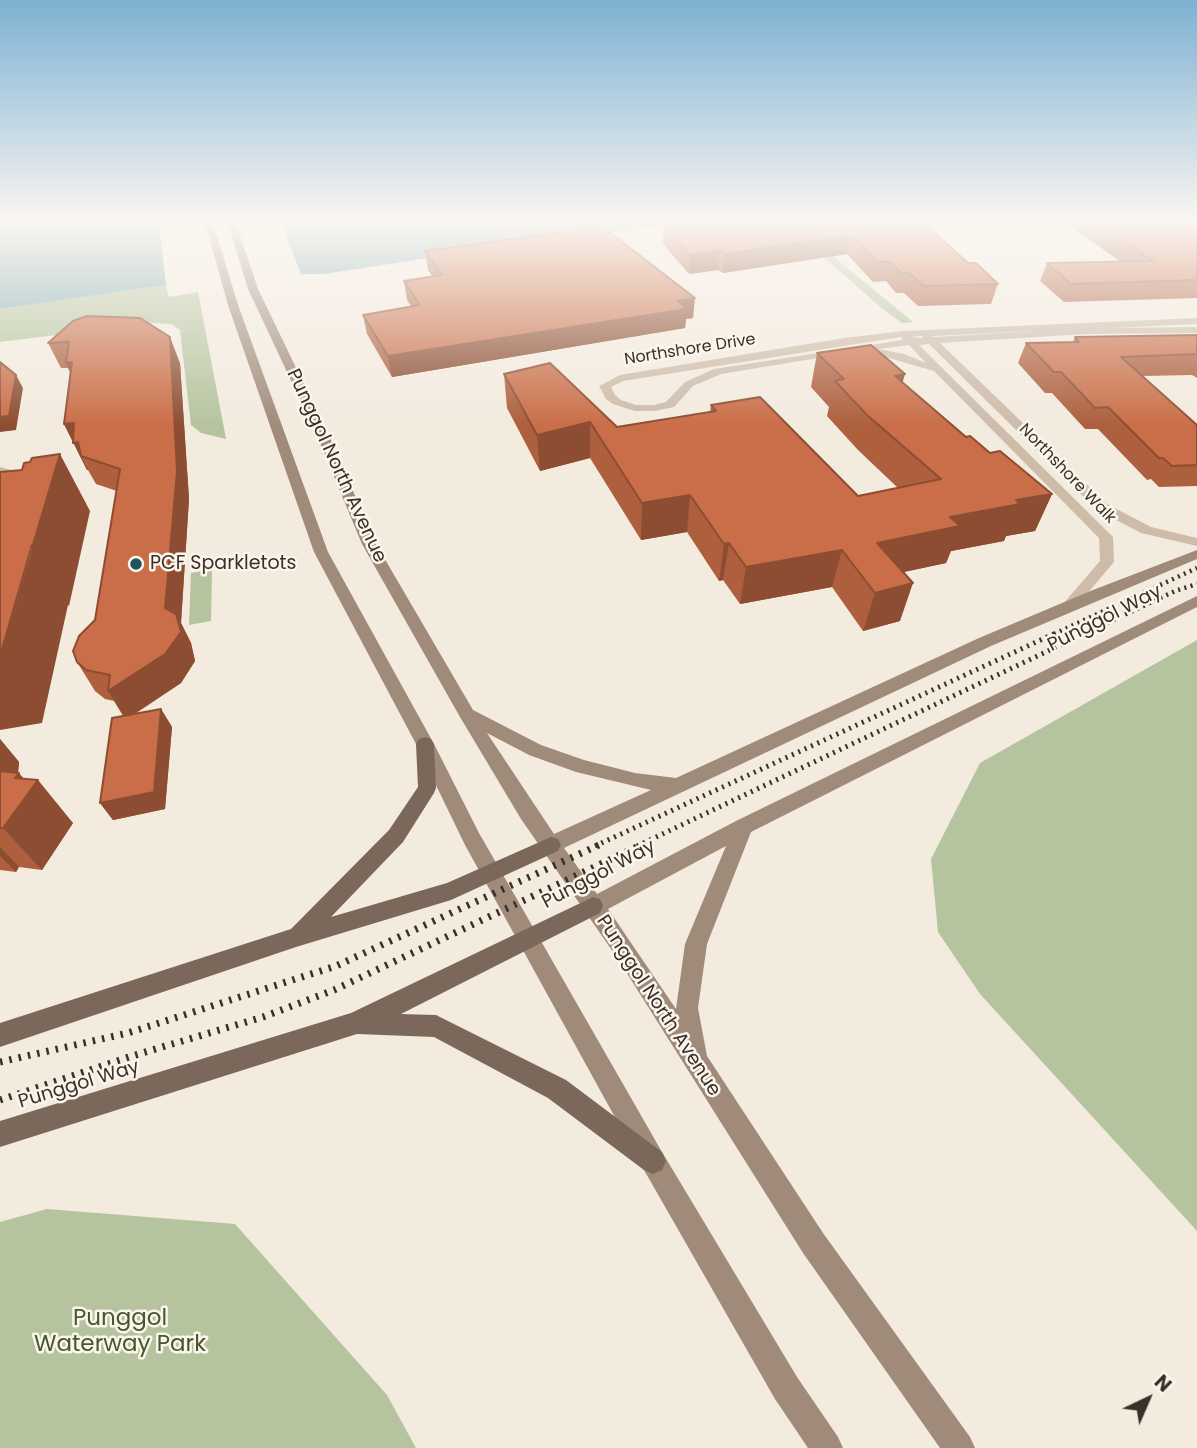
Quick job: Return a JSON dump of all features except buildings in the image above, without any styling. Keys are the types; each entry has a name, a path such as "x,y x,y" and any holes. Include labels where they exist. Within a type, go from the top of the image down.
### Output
{"main road":[{"name":"Punggol North Avenue","path":"229,291 321,552 491,873 653,1161 786,1388 827,1448"},
{"name":"Punggol North Avenue","path":"254,291 324,438 369,544 466,713 813,1243 959,1448"},
{"name":"Punggol Way","path":"0,1035 296,937 451,891 985,642 1197,554"},
{"name":"Punggol Way","path":"0,1135 354,1024 529,939 743,827 1197,601"},
{"path":"466,713 535,750 582,767 635,780 681,786"},
{"path":"296,937 396,836 428,788 425,744"},
{"path":"697,1063 687,1008 696,944 743,827"},
{"path":"354,1024 436,1026 557,1089 653,1161"}],"street":[{"name":"Northshore Drive","path":"907,338 718,370 691,383 678,399 666,407 628,407 610,397 605,386 620,378 837,342 1197,321"},
{"name":"Northshore Drive","path":"927,336 986,337 1082,328 1197,330"},
{"name":"Northshore Walk","path":"927,336 950,370 1106,537 1107,562 1070,605"},
{"path":"950,370 962,351 986,337"},
{"name":"Northshore Walk","path":"907,338 950,370 1102,507 1146,530 1197,542"},
{"name":"Northshore Walk","path":"854,349 900,356 950,370"},
{"path":"0,471 22,477 26,485 21,493 0,507"}],"green space":[{"path":"127,291 167,291 169,297 198,292 226,439 201,433 191,425 180,330 171,324 153,323 0,342 0,309"},
{"path":"862,291 875,291 913,322 902,323"},
{"path":"212,569 211,621 189,625 191,573"},
{"path":"1197,640 1197,1231 980,994 938,932 931,859 980,763"},
{"name":"Punggol Waterway Park","path":"47,1209 235,1224 387,1395 416,1448 0,1448 0,1222"}],"water":[{"path":"0,291 127,291 0,309"}],"railway":[{"path":"1054,634 1197,568"},
{"path":"1084,634 1175,591 1197,584"},
{"path":"595,846 1058,632"},
{"path":"637,846 1088,632"},
{"path":"0,1062 128,1033 336,966 599,845"},
{"path":"0,1100 132,1056 263,1017 334,990 641,845"}],"place":[{"name":"PCF Sparkletots","path":"136,564"}]}
